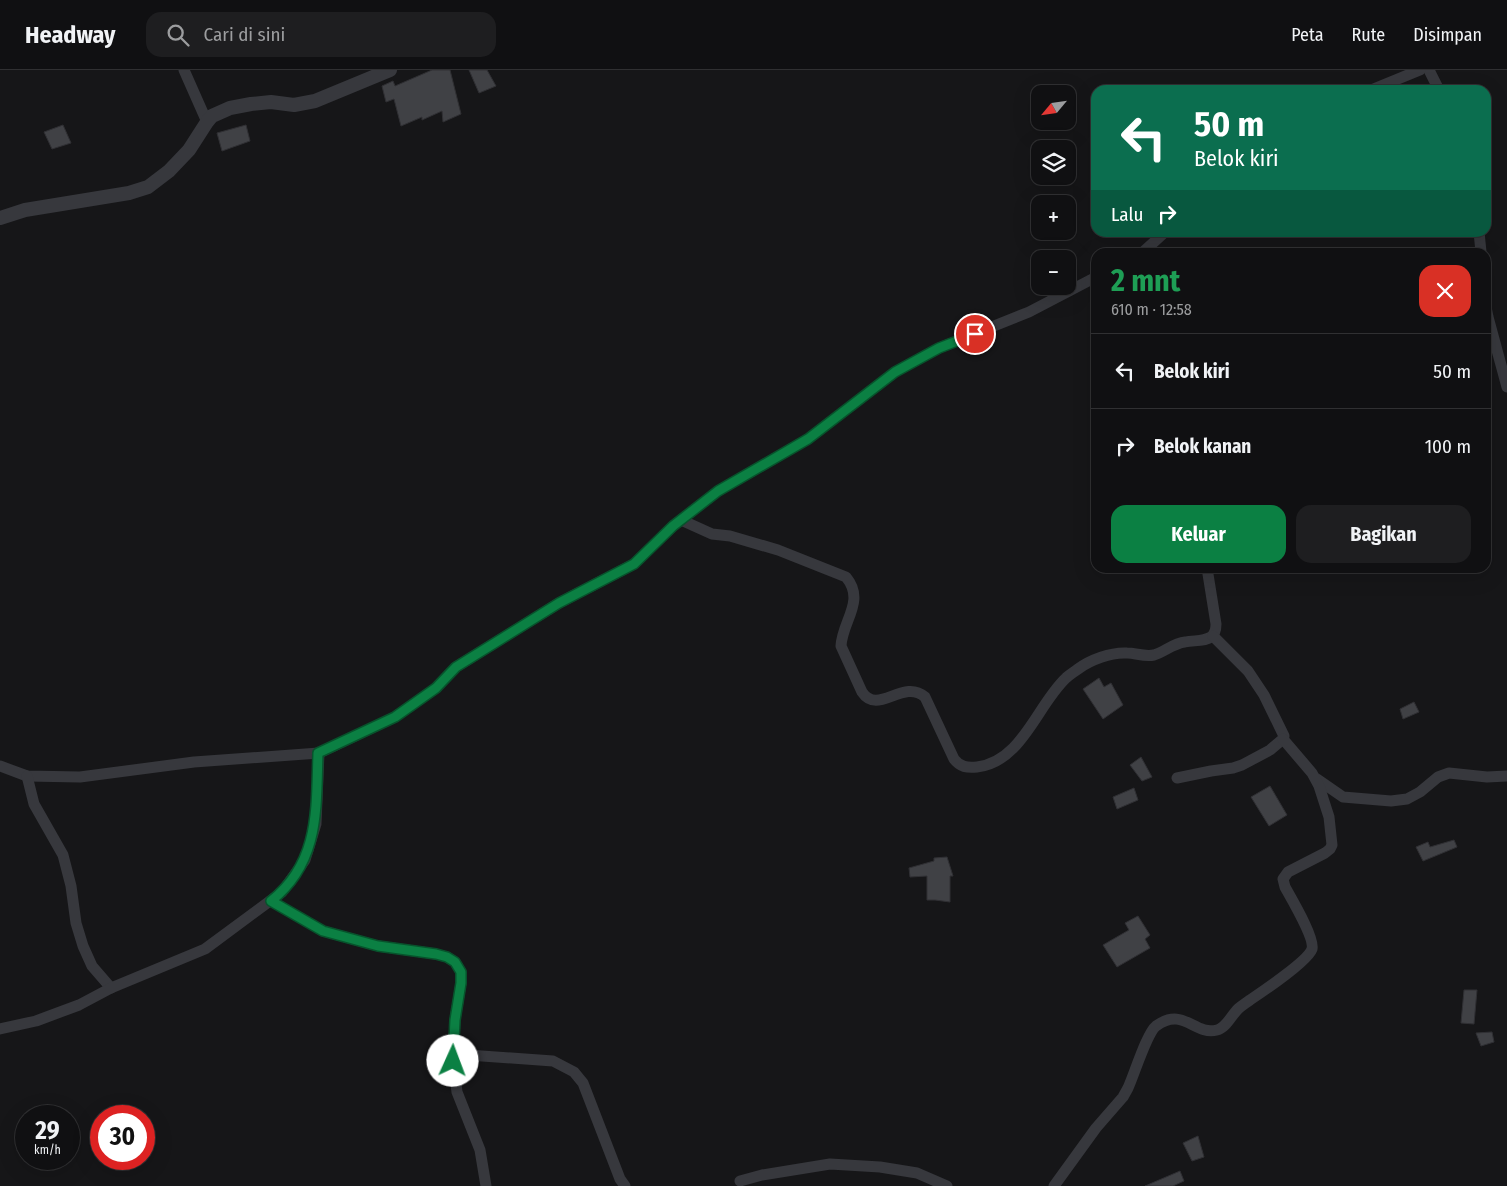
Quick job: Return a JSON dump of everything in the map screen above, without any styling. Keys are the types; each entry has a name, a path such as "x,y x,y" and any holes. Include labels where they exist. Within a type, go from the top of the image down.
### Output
{"street":[{"path":"184,70 207,122"},
{"path":"0,218 24,210 148,187 169,171 189,150 212,116 230,108 251,104 271,102 294,105 315,101 390,70"},
{"path":"1383,85 1420,70"},
{"path":"1429,70 1436,85"},
{"path":"1147,248 1159,237"},
{"path":"0,766 27,776 80,777 194,762 318,753 395,717 436,688 456,667 559,603 634,564 681,520 718,491 808,439 895,372 939,348 1029,312 1091,280"},
{"path":"1491,328 1507,387"},
{"path":"681,520 712,534 730,536 778,550 846,577 852,585 855,594 840,646 862,692 866,698 872,701 878,701 904,692 913,691 920,693 925,697 954,759 964,767 982,767 1009,753 1028,731 1045,704 1065,679 1080,667 1097,658 1126,653 1145,656 1184,642 1203,640 1213,636"},
{"path":"1208,573 1216,624 1213,636"},
{"path":"1054,1186 1105,1117 1126,1093 1153,1028 1169,1019 1176,1018 1206,1030 1214,1031 1221,1029 1238,1009 1275,983 1308,956 1312,949 1310,936 1285,887 1283,879 1288,872 1330,849 1332,845 1329,817 1315,778 1283,739 1284,736 1264,695 1248,671 1213,636"},
{"path":"1177,778 1242,765 1270,750 1283,739"},
{"path":"0,1029 36,1021 79,1005 111,988 205,949 282,892 305,860 316,824 318,753"},
{"path":"1315,778 1343,796 1391,801 1407,799 1420,792 1438,777 1449,773 1487,777 1507,776"},
{"path":"27,776 34,804 63,855 71,886 76,924 83,946 92,966 111,988"},
{"path":"271,901 323,931 378,946 436,954 447,957 455,962 461,972 455,1020 454,1054 457,1092 480,1150 486,1186"},
{"path":"454,1054 553,1061 574,1072 583,1083 624,1186"},
{"path":"740,1181 762,1175 830,1164 880,1167 917,1173 947,1186"}],"building":[{"path":"432,70 450,70 461,114 443,122 442,111 422,120 422,117 401,126 394,99 386,102 382,86 393,81 395,86"},
{"path":"469,70 487,70 496,86 479,93"},
{"path":"63,125 71,143 52,149 44,132"},
{"path":"246,125 250,141 222,151 217,133"},
{"path":"1099,678 1104,687 1111,683 1123,705 1103,719 1083,689"},
{"path":"1414,702 1419,712 1403,719 1400,709"},
{"path":"1141,757 1152,777 1142,781 1130,765"},
{"path":"1270,786 1287,815 1269,826 1251,797"},
{"path":"1134,788 1138,800 1117,809 1113,797"},
{"path":"1454,840 1457,847 1423,861 1416,847 1428,842 1430,847"},
{"path":"947,857 953,876 950,876 950,902 927,900 927,876 910,877 909,868 934,861 934,858"},
{"path":"1138,916 1150,935 1145,939 1150,948 1117,967 1103,945 1129,930 1125,923"},
{"path":"1464,990 1477,990 1474,1024 1461,1023"},
{"path":"1492,1032 1494,1042 1481,1046 1476,1033"},
{"path":"1198,1136 1204,1157 1192,1161 1183,1143"},
{"path":"1180,1171 1184,1181 1173,1186 1145,1186"}],"route":[{"path":"453,1061 455,1020 461,983 461,972 455,962 447,957 436,954 378,946 323,931 271,901 282,892 305,860 316,824 318,753 395,717 436,688 456,667 559,603 634,564 673,526 718,491 808,439 895,372 939,348 975,334"}]}
